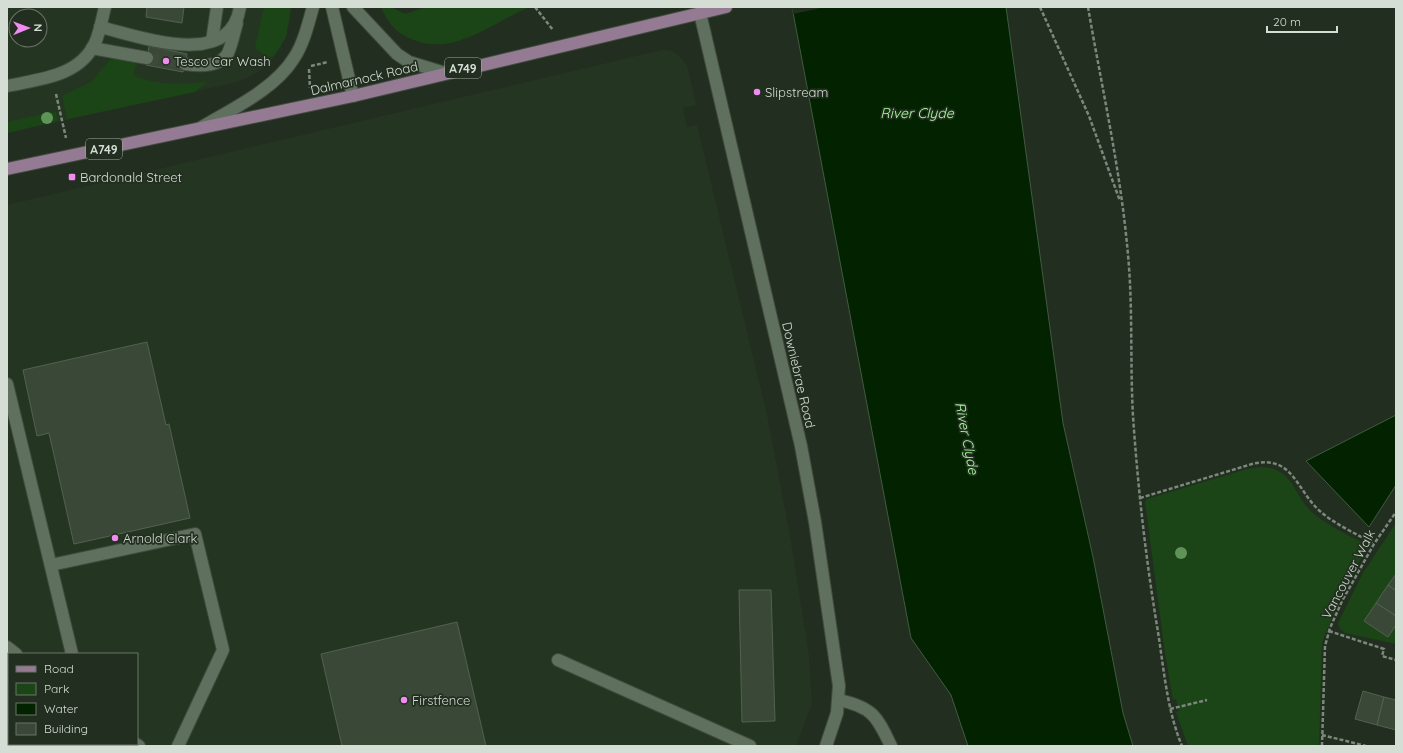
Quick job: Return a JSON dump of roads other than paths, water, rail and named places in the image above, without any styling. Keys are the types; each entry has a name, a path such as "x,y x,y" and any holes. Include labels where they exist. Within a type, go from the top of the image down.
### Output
{"main road":[{"name":"Dalmarnock Road","path":"7,169 353,96 726,7"}],"street":[{"path":"7,86 52,76 74,68 87,57 92,48 100,27 105,7"},
{"path":"212,41 217,7"},
{"path":"201,128 270,84 287,68 294,59 304,37 313,7"},
{"path":"332,7 353,96"},
{"path":"352,7 397,54 409,62 445,73"},
{"path":"100,27 182,46 206,44 230,29 240,12"},
{"path":"185,64 200,66 216,63 227,55 240,12"},
{"name":"Downiebrae Road","path":"700,13 805,466 838,670 839,700 837,713 826,746"},
{"path":"92,48 147,58"},
{"path":"7,384 72,653"},
{"path":"51,564 195,534 223,650 178,746"},
{"path":"558,660 750,746"},
{"path":"839,700 862,706 872,713 891,746"}],"water":[{"name":"River Clyde","path":"792,7 1006,7 1063,423 1093,557 1123,713 1133,746 968,746 951,695 911,638"},
{"path":"1396,415 1396,485 1369,527 1306,461"}],"tunnel":[{"path":"147,58 185,64"}],"place":[{"name":"Tesco Car Wash","path":"166,61"},
{"name":"Slipstream","path":"757,92"},
{"name":"Bardonald Street","path":"72,177"},
{"name":"Arnold Clark","path":"115,538"},
{"name":"Firstfence","path":"404,700"}]}
